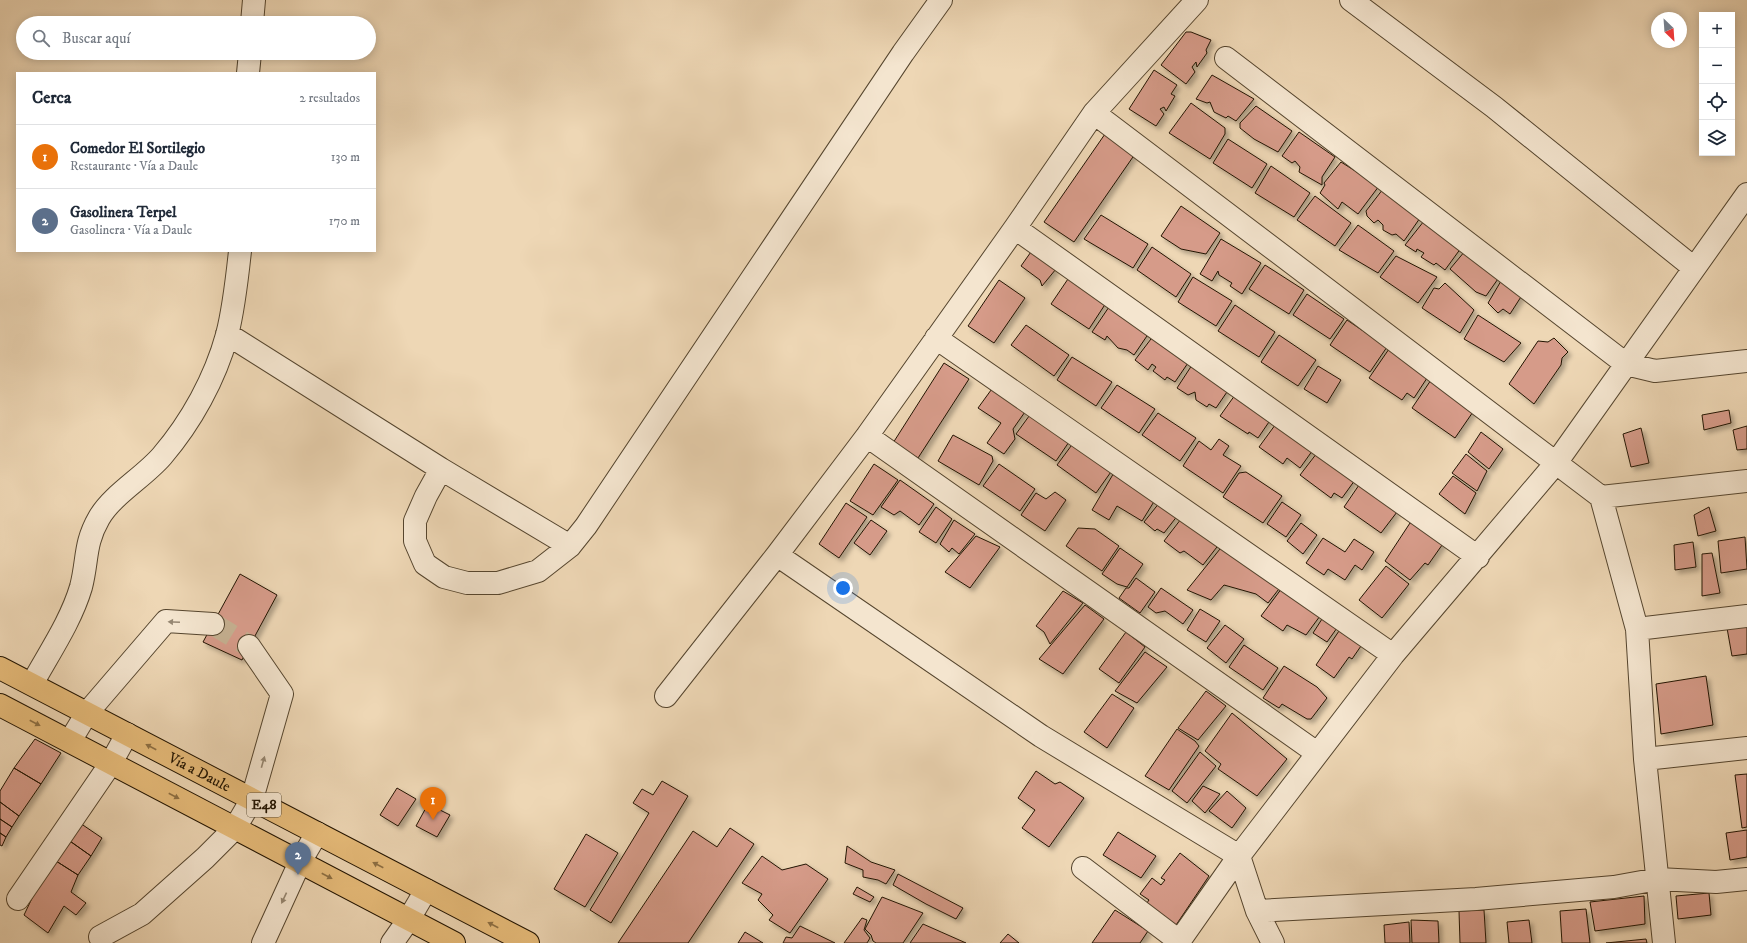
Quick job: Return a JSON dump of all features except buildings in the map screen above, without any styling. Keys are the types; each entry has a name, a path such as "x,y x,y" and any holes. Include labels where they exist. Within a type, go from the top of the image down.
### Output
{"highway":[{"name":"Vía a Daule","path":"0,668 528,943"},
{"name":"E48","path":"0,705 454,943"}],"street":[{"path":"253,16 254,0"},
{"path":"441,469 426,496 415,522 415,541 425,564 444,577 467,583 498,583 538,571 570,546 586,526 903,53 941,0"},
{"path":"666,696 777,556 867,436 1015,228 1094,113 1197,0"},
{"path":"1351,0 1494,107 1694,268"},
{"path":"1226,58 1626,364 1655,371 1747,361"},
{"path":"248,72 249,60"},
{"path":"1094,113 1601,497 1637,629 1645,759 1664,943"},
{"path":"1083,868 1179,942 1239,856 1393,655 1478,557 1556,463 1747,194"},
{"path":"1015,228 1478,557"},
{"path":"32,684 72,612 81,586 89,538 100,515 117,497 161,457 184,428 214,374 227,334 236,286 240,252"},
{"path":"227,334 441,469 570,546"},
{"path":"936,338 1393,655"},
{"path":"867,436 1317,753"},
{"path":"1601,497 1747,481"},
{"path":"777,556 1042,736 1239,856 1258,911 1273,943"},
{"path":"1637,629 1747,616"},
{"path":"70,741 87,713 166,621 213,624"},
{"path":"100,937 142,914 205,858 235,828 252,799 282,694 249,646"},
{"path":"18,899 112,763 127,734"},
{"path":"1645,759 1747,748"},
{"path":"263,943 300,862 317,833"},
{"path":"1258,911 1476,899 1614,887 1658,879 1716,882 1747,879"},
{"path":"392,943 409,920 426,890"}],"tunnel":[{"path":"213,624 249,646"}],"place":[{"name":"Comedor El Sortilegio","path":"433,820"},
{"name":"Gasolinera Terpel","path":"298,875"}]}
